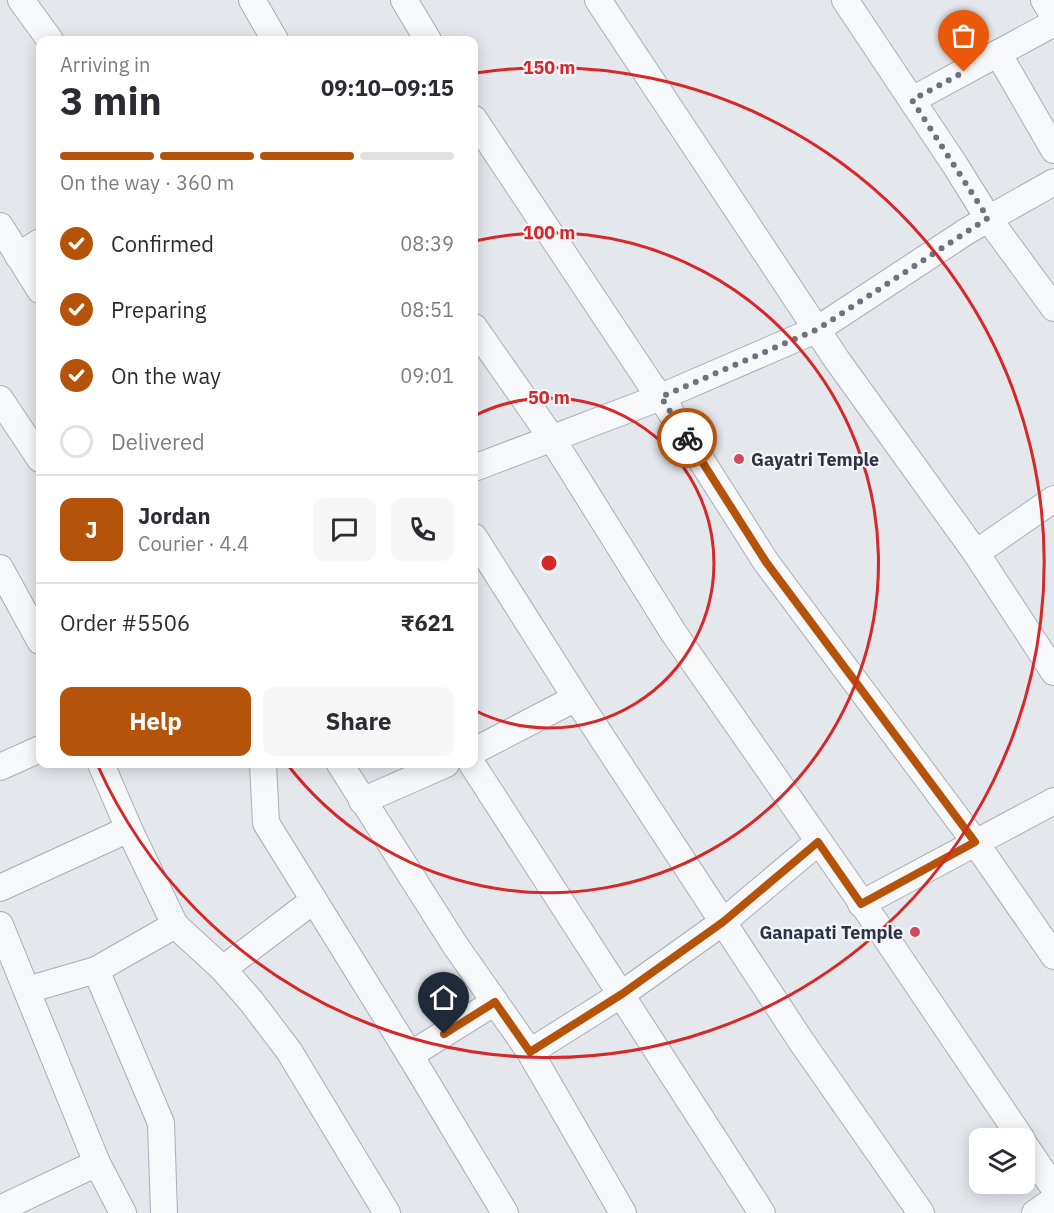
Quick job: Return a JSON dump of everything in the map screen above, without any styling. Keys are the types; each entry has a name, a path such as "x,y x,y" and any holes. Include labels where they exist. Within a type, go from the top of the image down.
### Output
{"street":[{"path":"0,9 20,0 47,36"},
{"path":"252,0 273,36"},
{"path":"404,0 426,36"},
{"path":"598,0 837,360 976,553 1053,669"},
{"path":"846,0 988,218 1054,308"},
{"path":"1044,0 1054,16"},
{"path":"912,100 1054,23"},
{"path":"998,53 1054,150"},
{"path":"478,124 661,397 766,562 975,842 1054,956"},
{"path":"478,466 661,397 818,329 988,218 1054,182"},
{"path":"0,226 36,284"},
{"path":"18,256 36,245"},
{"path":"478,333 551,437 673,632 1014,1128"},
{"path":"0,399 36,453"},
{"path":"976,553 1054,499"},
{"path":"478,543 576,698 801,1041 921,1213"},
{"path":"0,568 36,634"},
{"path":"478,749 576,698"},
{"path":"0,767 36,751"},
{"path":"103,768 175,925 223,969 289,1051 387,1213"},
{"path":"263,768 266,823 410,1054 505,1213"},
{"path":"342,768 455,945 530,1052 623,1213"},
{"path":"362,801 437,768"},
{"path":"475,768 762,1213"},
{"path":"861,904 1054,801"},
{"path":"0,888 129,829"},
{"path":"530,1052 622,994 723,922 818,842"},
{"path":"223,969 314,900"},
{"path":"0,925 14,978 97,1163 123,1213"},
{"path":"14,978 96,970 175,925"},
{"path":"96,970 161,1124 164,1213"},
{"path":"410,1054 495,1002"},
{"path":"1035,1160 1054,1188"},
{"path":"0,1209 97,1163"},
{"path":"1035,1213 1054,1200"}],"way so far":[{"path":"687,438 661,397 818,329 988,218 912,100 964,72"}],"place":[{"name":"Gayatri Temple","path":"739,459"},
{"name":"Ganapati Temple","path":"915,932"}],"route":[{"path":"444,1034 495,1002 530,1052 622,994 723,922 818,842 861,904 975,842 766,562 687,438"}]}
